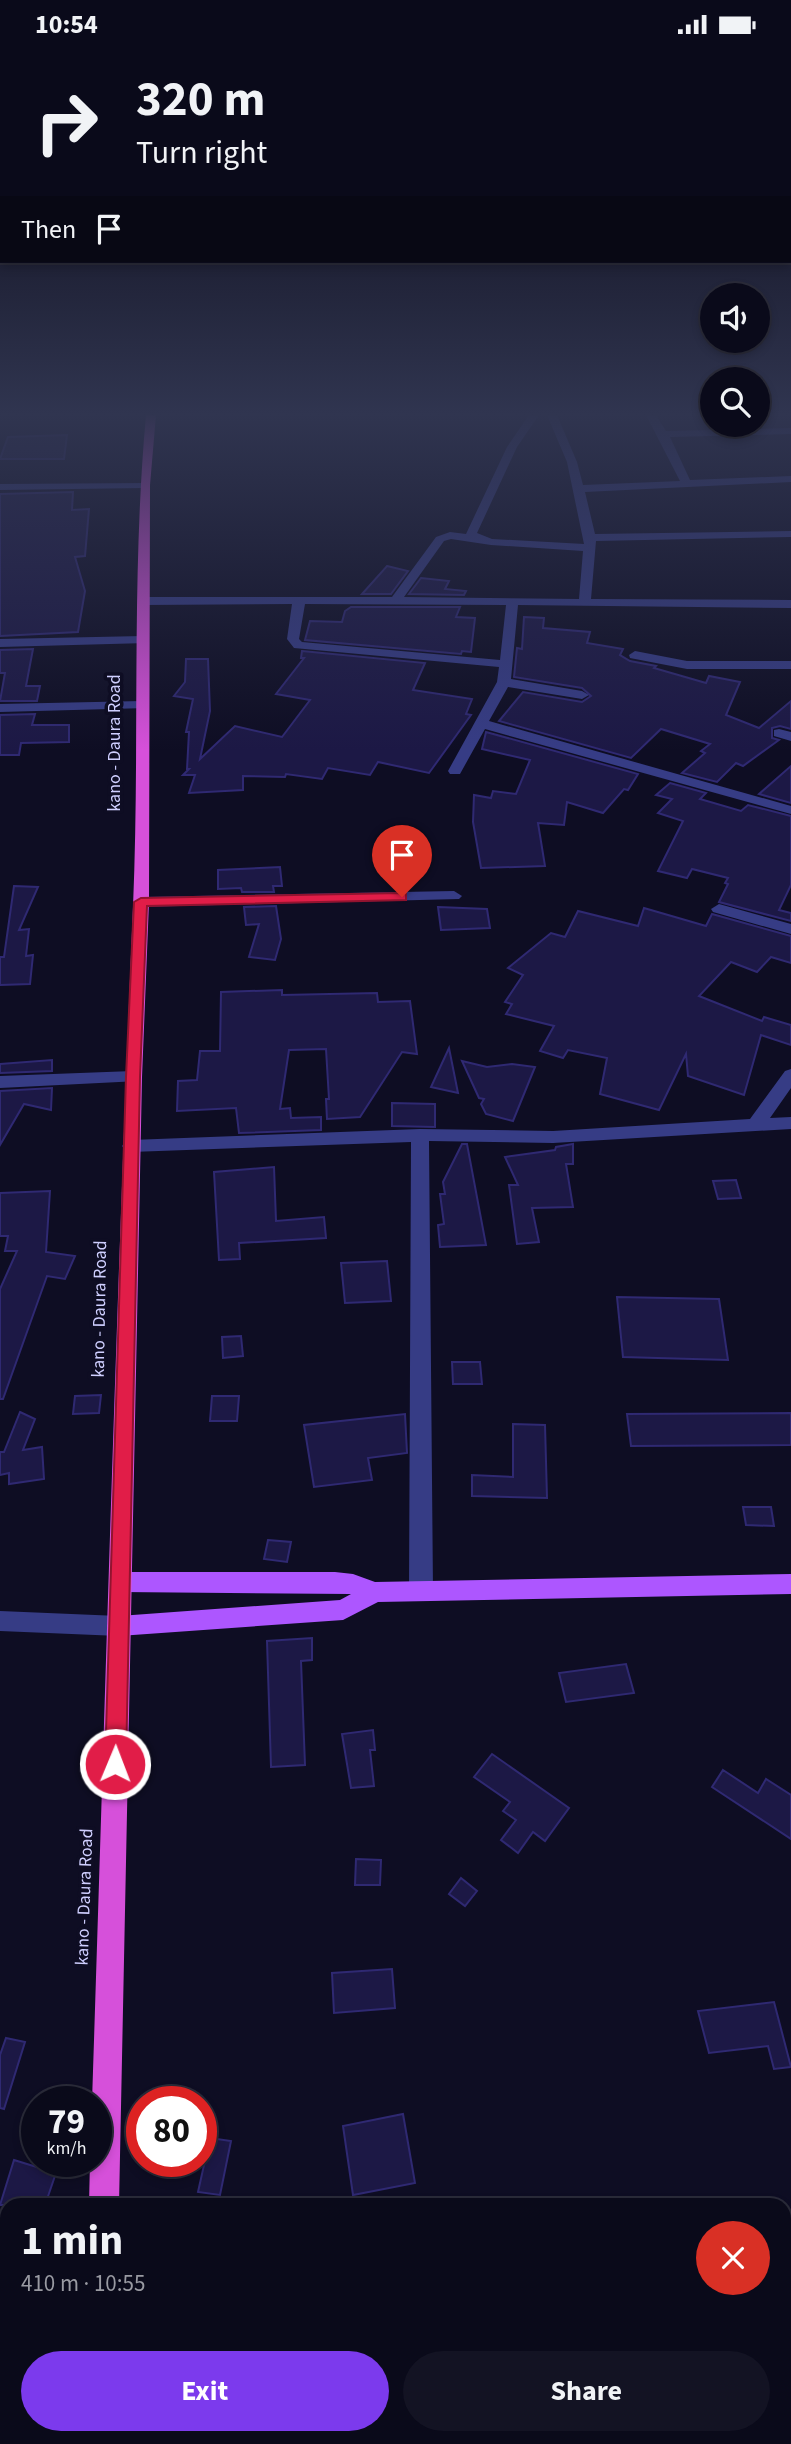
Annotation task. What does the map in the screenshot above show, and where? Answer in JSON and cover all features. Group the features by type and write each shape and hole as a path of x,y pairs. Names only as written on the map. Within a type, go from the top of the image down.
{"highway":[{"name":"kano - Daura Road","path":"104,2198 131,1146 141,902 144,527"}],"main road":[{"path":"121,1583 335,1582 353,1584 375,1592 791,1584"},
{"path":"119,1626 343,1610 375,1592"}],"street":[{"path":"474,527 471,535 478,540"},
{"path":"585,602 589,543 586,527"},
{"path":"395,601 440,539 450,535 478,540 589,543 791,534"},
{"path":"299,600 293,639 298,645 506,664"},
{"path":"142,601 791,604"},
{"path":"455,771 504,682 512,602"},
{"path":"0,643 143,640"},
{"path":"635,655 687,665 791,665"},
{"path":"504,682 582,695"},
{"path":"0,708 142,705"},
{"path":"480,723 791,810"},
{"path":"141,902 454,896"},
{"path":"719,909 791,929"},
{"path":"754,1127 791,1075"},
{"path":"0,1082 133,1077"},
{"path":"131,1146 420,1135 554,1137 791,1123"},
{"path":"420,1135 421,1591"},
{"path":"0,1621 119,1626"}],"building":[{"path":"0,527 87,527 85,556 75,557 85,591 78,632 0,636"},
{"path":"387,566 408,571 391,594 362,594"},
{"path":"421,578 449,581 445,589 466,591 464,595 409,594"},
{"path":"351,607 460,607 456,617 475,618 471,652 462,651 461,654 305,640 310,621 342,622 345,611"},
{"path":"524,617 544,618 543,628 590,632 587,643 623,649 620,655 630,661 656,666 654,668 706,683 709,676 740,682 726,715 759,728 791,701 791,729 780,726 772,728 772,738 779,740 743,766 736,763 717,782 682,773 705,753 701,751 710,744 661,729 631,758 499,721 523,692 582,702 591,696 582,688 514,677 517,648 522,649"},
{"path":"33,649 26,686 40,686 37,701 0,701 5,673 0,673 0,650"},
{"path":"302,651 425,663 413,690 472,699 466,714 471,715 429,773 378,762 370,775 328,768 322,779 286,774 285,777 243,776 243,790 189,793 195,775 183,775 189,769 189,732 186,732 193,699 174,696 185,682 186,659 208,659 210,711 200,759 235,726 282,737 310,700 276,694 304,658 301,658"},
{"path":"35,714 32,725 69,725 69,742 21,743 19,755 0,755 0,715"},
{"path":"486,732 638,774 628,790 624,789 603,813 567,802 564,825 538,823 545,866 481,868 473,822 474,795 491,798 493,791 516,794 530,760 482,749"},
{"path":"791,766 791,803 759,794"},
{"path":"670,783 706,793 700,799 741,811 748,805 791,816 791,885 779,910 791,913 791,921 719,902 728,884 725,883 728,878 692,869 687,878 658,871 683,821 658,813 672,799 656,795"},
{"path":"280,867 282,886 273,886 274,892 242,892 241,888 218,889 218,870"},
{"path":"14,886 38,887 19,930 29,929 26,956 33,955 30,984 0,985 0,957 4,957"},
{"path":"276,906 281,939 275,960 249,957 259,924 246,925 244,907"},
{"path":"438,907 487,909 490,928 441,930"},
{"path":"644,908 706,926 712,914 791,936 791,963 771,957 757,972 731,962 699,996 762,1021 764,1017 791,1025 791,1045 761,1035 744,1095 688,1076 686,1054 659,1110 600,1094 607,1058 568,1050 563,1058 540,1051 554,1026 506,1014 512,1004 505,1002 523,975 508,968 551,933 565,937 578,911 638,926"},
{"path":"282,990 282,995 377,993 378,1002 410,1001 417,1054 402,1052 360,1117 327,1119 326,1099 329,1099 326,1049 289,1050 280,1109 290,1108 291,1118 321,1117 321,1130 239,1133 236,1108 177,1111 178,1081 197,1080 200,1051 220,1051 221,992"},
{"path":"449,1048 458,1093 431,1087"},
{"path":"52,1060 52,1071 0,1073 0,1064"},
{"path":"462,1061 487,1067 512,1064 535,1067 513,1121 486,1114 481,1104 484,1099 479,1098"},
{"path":"52,1088 51,1110 24,1104 0,1145 0,1091"},
{"path":"392,1103 435,1104 435,1127 392,1126"},
{"path":"462,1144 467,1144 486,1245 440,1247 438,1225 444,1224 440,1194 445,1194 443,1182"},
{"path":"573,1144 573,1164 566,1164 573,1207 532,1208 539,1242 517,1244 509,1185 518,1185 505,1157 555,1150 556,1147"},
{"path":"274,1167 276,1221 324,1217 326,1238 239,1243 240,1259 219,1260 214,1172"},
{"path":"736,1180 741,1198 718,1199 713,1181"},
{"path":"50,1191 46,1252 75,1256 65,1279 47,1276 3,1399 0,1399 0,1289 17,1251 5,1251 8,1236 0,1236 0,1193"},
{"path":"387,1261 391,1301 345,1303 341,1263"},
{"path":"617,1297 719,1299 728,1360 623,1357"},
{"path":"241,1336 243,1356 223,1358 222,1337"},
{"path":"452,1362 480,1362 482,1384 453,1384"},
{"path":"101,1395 99,1413 73,1414 75,1396"},
{"path":"212,1396 239,1396 237,1421 210,1421"},
{"path":"20,1412 35,1419 23,1450 42,1447 44,1479 9,1484 9,1473 0,1475 0,1452 4,1452"},
{"path":"791,1413 791,1445 631,1446 627,1414"},
{"path":"405,1414 407,1453 368,1458 372,1480 314,1487 304,1425"},
{"path":"513,1424 545,1425 547,1498 472,1496 472,1475 513,1477"},
{"path":"743,1507 771,1507 774,1526 746,1525"},
{"path":"268,1540 291,1542 287,1562 264,1559"},
{"path":"312,1638 312,1660 301,1661 305,1765 271,1767 267,1641"},
{"path":"626,1664 634,1693 566,1702 559,1673"},
{"path":"373,1730 375,1750 370,1750 374,1786 351,1788 342,1734"},
{"path":"492,1754 569,1808 545,1841 533,1832 518,1853 501,1840 516,1820 503,1811 510,1802 474,1777"},
{"path":"723,1770 758,1793 766,1779 791,1795 791,1839 712,1787"},
{"path":"356,1859 381,1860 380,1885 355,1885"},
{"path":"461,1878 477,1891 465,1906 449,1894"},
{"path":"392,1969 395,2008 334,2013 332,1973"},
{"path":"774,2002 791,2067 774,2069 768,2046 709,2053 698,2011"},
{"path":"6,2038 25,2042 4,2109 0,2108 0,2055"},
{"path":"403,2114 415,2183 353,2195 343,2126"},
{"path":"217,2139 231,2141 220,2195 198,2192 201,2177 217,2177"},
{"path":"14,2160 21,2162 21,2177 55,2177 47,2198 2,2198"}],"route":[{"path":"115,1764 133,1077 141,902 402,897"}]}
